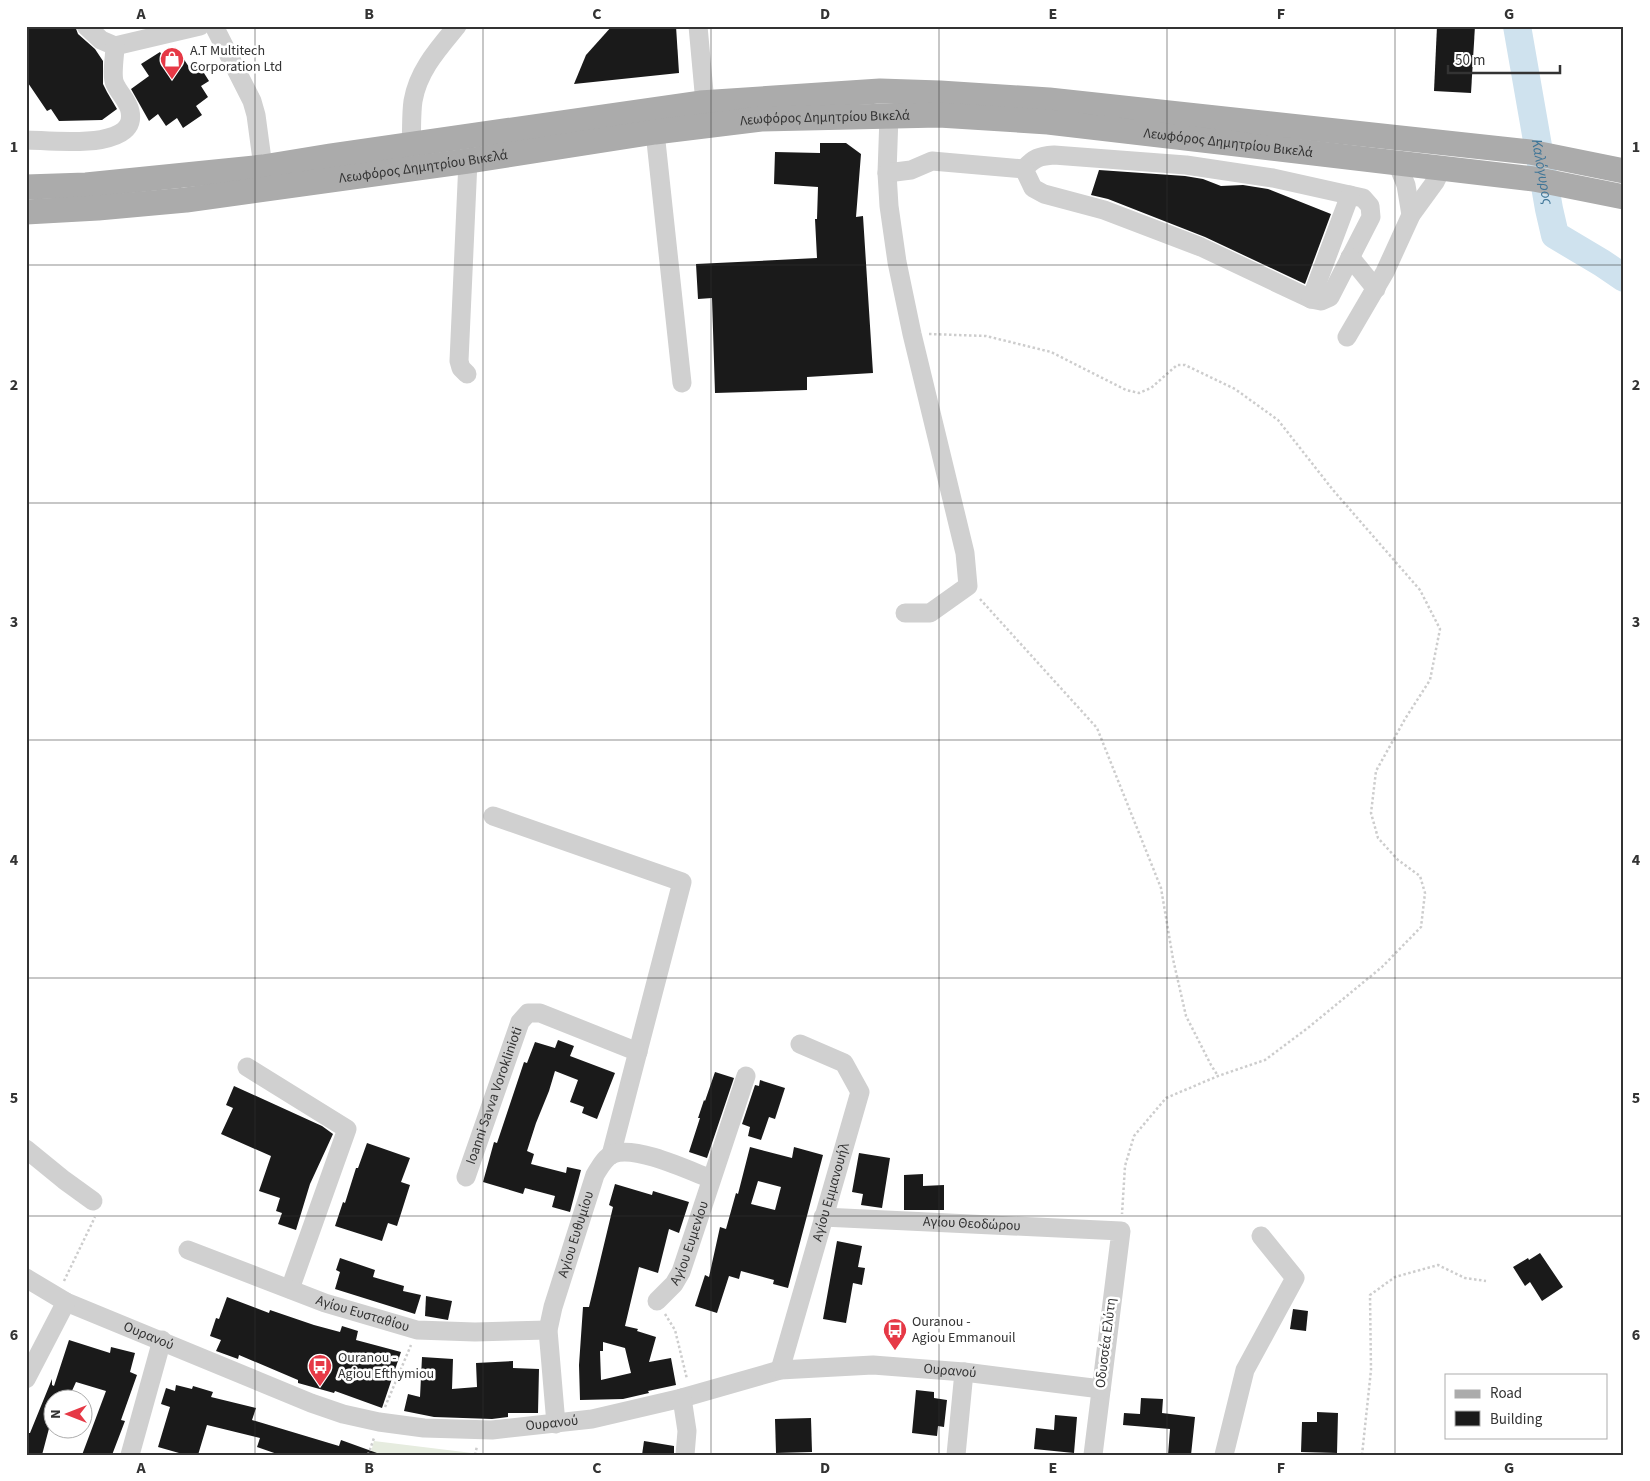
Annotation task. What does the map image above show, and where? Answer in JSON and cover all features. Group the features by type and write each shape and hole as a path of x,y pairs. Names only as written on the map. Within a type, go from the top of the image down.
{"main road":[{"name":"Λεωφόρος Δημητρίου Βικελά","path":"26,187 86,185 263,167 411,144 705,103 880,91 940,92 1050,100 1540,154 1624,172"},
{"name":"Λεωφόρος Δημητρίου Βικελά","path":"26,212 186,200 468,161 655,132 761,119 938,115 1048,122 1545,180 1624,197"}],"street":[{"path":"86,26 101,40 115,46 200,26"},
{"path":"214,26 252,101 256,115 263,167"},
{"path":"411,144 414,100 419,80 428,62 457,26"},
{"path":"698,26 705,103"},
{"path":"26,140 96,141 111,138 126,130 130,124 130,110 114,82 115,46"},
{"path":"889,116 887,173 889,206 897,262 912,334 965,554 968,586 930,613 905,613"},
{"path":"655,132 682,383"},
{"path":"1054,155 1186,165 1273,178 1363,198 1370,206 1371,217 1330,297 1321,301 1311,299 1201,247 1104,210 1044,194 1033,188 1024,169 1031,161 1041,156 1054,155"},
{"path":"467,374 461,368 459,361 468,161"},
{"path":"887,173 911,170 932,161 1024,169"},
{"path":"1397,163 1406,185 1411,215"},
{"path":"1347,337 1376,289 1411,215 1435,182 1442,168"},
{"path":"1311,299 1350,195"},
{"path":"1350,257 1376,289"},
{"path":"1339,280 1376,289"},
{"path":"492,816 682,882 611,1155"},
{"name":"Ioanni Savva Voroklinioti","path":"466,1177 520,1022 528,1013 540,1013 638,1052"},
{"name":"Αγίου Εμμανουήλ","path":"780,1370 860,1092 844,1063 800,1044"},
{"path":"247,1067 347,1129 290,1289"},
{"name":"Αγίου Ευμενίου","path":"657,1301 674,1284 681,1272 746,1076"},
{"path":"26,1149 93,1202"},
{"path":"611,1155 620,1152 641,1153 711,1178"},
{"name":"Αγίου Ευθυμίου","path":"556,1424 548,1330 553,1308 595,1175 603,1162 611,1155"},
{"name":"Αγίου Θεοδώρου","path":"823,1217 1120,1231"},
{"name":"Οδυσσέα Ελύτη","path":"1093,1455 1120,1231"},
{"path":"1224,1455 1245,1370 1295,1278 1261,1236"},
{"name":"Αγίου Ευσταθίου","path":"188,1250 325,1302 418,1330 475,1332 548,1330"},
{"name":"Ουρανού","path":"26,1278 61,1299 311,1403 343,1414 379,1422 424,1428 492,1430 592,1419 780,1370 872,1365 964,1372 1101,1389"},
{"path":"26,1380 61,1299"},
{"path":"130,1455 162,1340"},
{"path":"956,1455 964,1372"},
{"path":"685,1455 686,1396"}],"path":[{"path":"912,334 986,336 1051,352 1126,390 1139,393 1151,388 1177,365 1185,365 1235,389 1278,420 1333,490 1420,590 1440,629 1430,680 1405,719 1376,771 1370,813 1378,838 1398,860 1420,876 1426,892 1421,926 1382,966 1302,1033 1265,1060 1218,1076 1166,1098 1134,1136 1125,1166 1120,1231"},
{"path":"968,586 1097,728 1161,888 1173,959 1186,1016 1218,1076"},
{"path":"61,1299 96,1214 93,1202"},
{"path":"1362,1455 1371,1370 1370,1295 1395,1276 1438,1265 1465,1278 1486,1281"},
{"path":"657,1301 675,1330 686,1396"},
{"path":"379,1422 418,1330"}],"shaded area":[{"path":"374,1441 480,1454 370,1455"}],"building":[{"path":"26,26 75,26 78,34 95,49 103,61 103,84 117,109 102,120 59,121 51,109 47,111 26,80"},
{"path":"612,26 676,26 679,73 574,84 586,55"},
{"path":"1437,26 1475,26 1471,93 1434,91"},
{"path":"160,52 168,64 181,55 189,67 197,62 209,81 201,86 208,97 196,106 202,115 183,128 177,118 166,126 158,114 149,121 131,89 149,76 141,64"},
{"path":"820,143 846,143 861,154 856,217 863,216 873,373 807,377 807,390 715,393 712,298 698,299 696,264 817,258 815,219 817,219 818,187 774,184 775,152 820,153"},
{"path":"1099,170 1185,176 1203,179 1221,186 1243,185 1268,189 1331,214 1305,284 1205,237 1108,199 1091,195"},
{"path":"558,1040 574,1046 570,1056 615,1073 597,1119 582,1113 584,1107 570,1102 578,1080 555,1071 536,1123 527,1151 534,1154 531,1164 566,1173 567,1167 581,1170 570,1212 552,1207 555,1196 525,1188 523,1194 483,1182 494,1142 497,1143 524,1062 527,1063 535,1042 555,1048"},
{"path":"715,1072 734,1078 707,1158 689,1152 700,1118 698,1118"},
{"path":"760,1080 785,1088 775,1119 769,1117 761,1140 748,1136 750,1127 742,1124 755,1085 759,1086"},
{"path":"234,1086 322,1126 333,1134 310,1184 296,1230 278,1224 282,1213 276,1211 280,1198 259,1191 271,1156 221,1134 233,1108 226,1105"},
{"path":"367,1143 410,1158 401,1182 410,1185 397,1226 388,1223 382,1241 335,1226"},
{"path":"750,1147 792,1158 794,1147 823,1155 788,1288 773,1284 774,1280 741,1271 739,1279 729,1276 717,1313 695,1306 705,1275 709,1277 720,1227 726,1229 736,1193 738,1194","holes":["758,1181 781,1187 775,1210 751,1204"]},
{"path":"859,1153 890,1158 882,1208 861,1205 863,1194 852,1192"},
{"path":"923,1174 923,1186 944,1185 944,1210 904,1210 904,1175"},
{"path":"615,1184 652,1195 653,1191 689,1202 679,1233 669,1229 658,1273 639,1267 625,1326 638,1329 637,1331 656,1337 649,1362 671,1358 676,1385 623,1399 580,1400 579,1365 583,1307 589,1307 613,1207 609,1205","holes":["603,1342 625,1348 631,1373 601,1380 600,1351 603,1351"]},
{"path":"837,1241 862,1246 858,1267 865,1268 862,1285 853,1283 846,1323 823,1319"},
{"path":"1540,1253 1563,1287 1542,1301 1530,1282 1525,1286 1513,1267"},
{"path":"340,1258 375,1270 373,1277 404,1286 403,1291 421,1295 415,1314 335,1289 340,1272 336,1270"},
{"path":"426,1296 452,1301 448,1320 425,1316"},
{"path":"227,1297 269,1313 270,1310 340,1332 342,1326 358,1331 356,1340 401,1352 382,1408 335,1391 334,1393 298,1383 298,1380 239,1355 238,1359 216,1351 221,1340 210,1336 216,1318 219,1319"},
{"path":"1293,1309 1308,1311 1306,1331 1290,1329"},
{"path":"69,1340 110,1353 111,1347 135,1353 130,1372 137,1375 121,1420 125,1421 112,1455 82,1455 88,1438 92,1438 92,1428 106,1391 76,1382 73,1388 48,1388 52,1379 52,1385 54,1386"},
{"path":"422,1357 453,1359 452,1389 477,1387 476,1363 513,1361 513,1368 539,1369 538,1413 508,1413 508,1417 492,1419 434,1417 404,1411 408,1394 420,1397"},
{"path":"176,1385 192,1389 193,1386 213,1392 211,1397 256,1408 252,1420 339,1446 341,1440 377,1453 376,1455 280,1455 257,1447 260,1438 207,1425 198,1455 186,1455 158,1447 170,1407 161,1404 166,1388 175,1391"},
{"path":"916,1390 934,1392 934,1398 947,1400 944,1427 938,1426 937,1436 912,1433"},
{"path":"1141,1398 1163,1399 1162,1413 1195,1417 1191,1455 1168,1455 1170,1429 1123,1425 1124,1413 1140,1414"},
{"path":"42,1404 42,1438 46,1438 42,1455 26,1455 26,1433 30,1433"},
{"path":"1317,1412 1338,1413 1337,1453 1301,1452 1302,1422 1317,1422"},
{"path":"1055,1415 1077,1417 1074,1453 1034,1449 1036,1428 1054,1430"},
{"path":"811,1418 812,1452 776,1453 775,1419"},
{"path":"644,1441 674,1446 674,1455 642,1455"}],"waterway":[{"name":"Καλόγυρος","path":"1517,26 1555,235 1624,278"}],"place":[{"name":"A.T Multitech Corporation Ltd","path":"172,80"},
{"name":"Ouranou - Agiou Emmanouil","path":"895,1351"},
{"name":"Ouranou - Agiou Efthymiou","path":"320,1387"}]}
